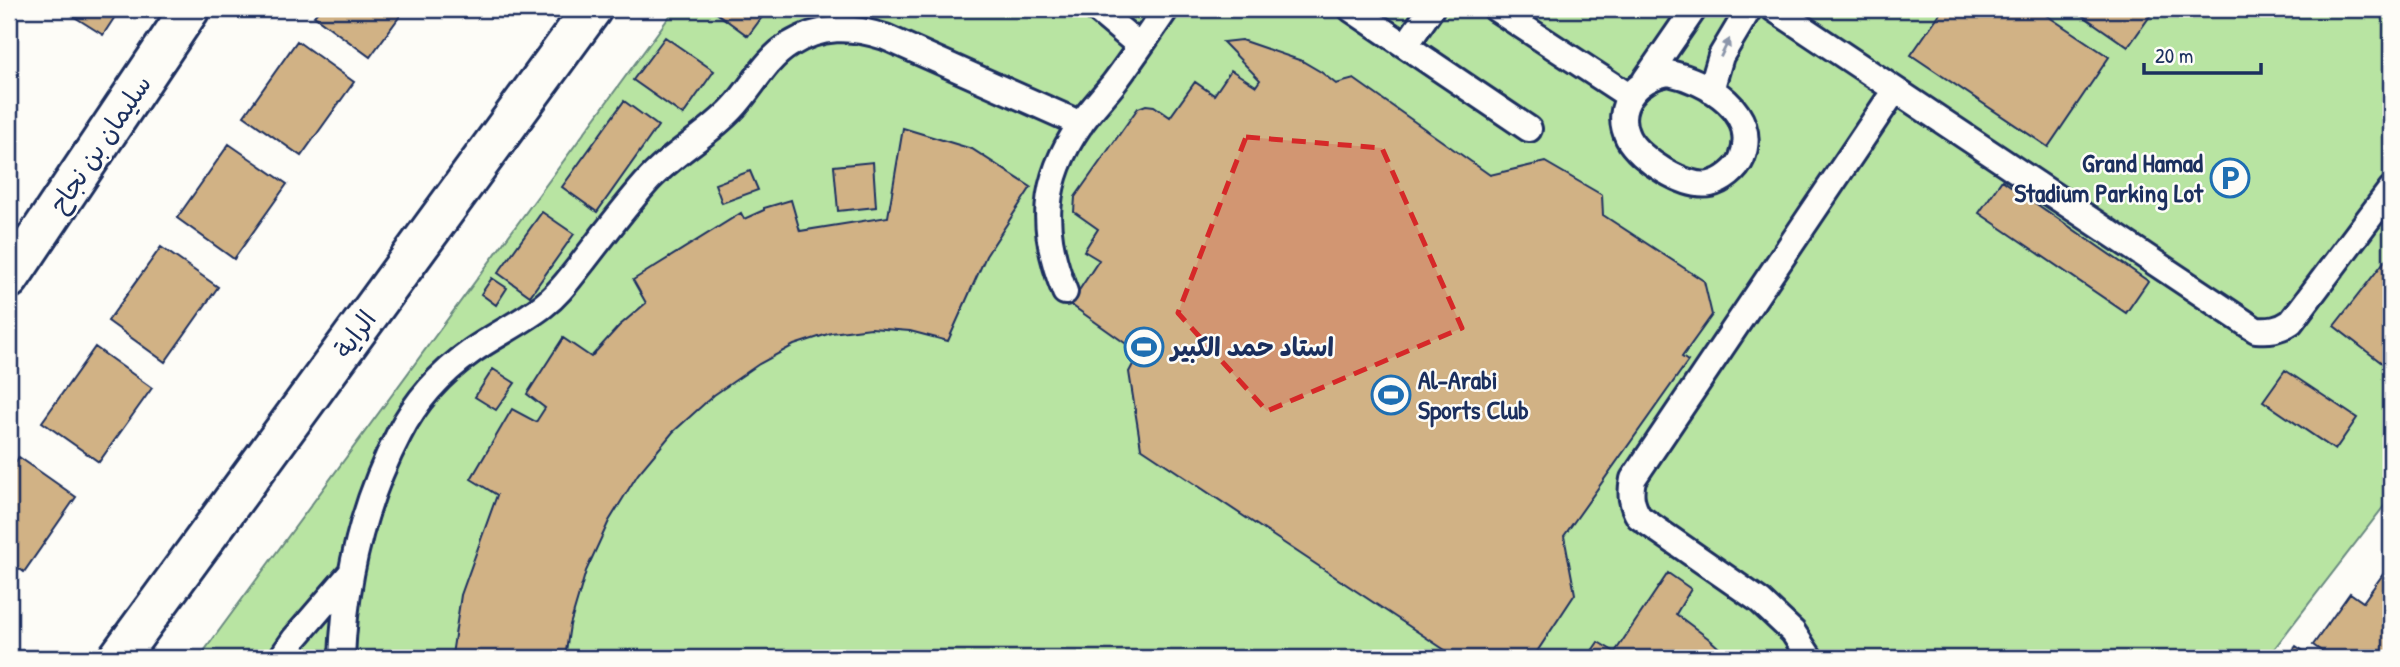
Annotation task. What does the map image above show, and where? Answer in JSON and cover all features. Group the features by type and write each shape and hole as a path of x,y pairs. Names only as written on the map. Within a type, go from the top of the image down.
{"street":[{"name":"سليمان بن نجاح","path":"9,279 190,9"},
{"name":"الراية","path":"118,658 582,12"}],"lane":[{"path":"1096,9 1140,46"},
{"path":"1065,292 1055,268 1048,236 1048,204 1055,172 1081,124 1166,9"},
{"path":"1351,9 1529,129"},
{"path":"1406,45 1432,9"},
{"path":"1496,9 1637,88"},
{"path":"1637,88 1669,73 1711,90 1737,111 1745,127 1746,146 1739,164 1726,177 1708,184 1689,183 1637,150 1628,138 1624,110 1637,88 1694,9"},
{"path":"1711,90 1721,56 1749,9"},
{"path":"1774,9 2256,330 2269,331 2291,322 2391,189"},
{"path":"342,658 343,627 351,573 362,526 378,480 399,433 419,402 443,374 561,291 646,182 680,151 718,123 768,64 787,46 810,34 867,19 885,37 1081,124"},
{"path":"1810,658 1793,632 1760,601 1639,517 1632,506 1630,492 1633,479 1895,90"},
{"path":"281,658 351,573"}],"highlighted area":[{"path":"1246,137 1382,148 1462,328 1267,411 1178,313"}],"green space":[{"name":"Al-Arabi Sports Club","path":"675,9 2391,9 2391,497 2267,658 199,658"}],"building":[{"path":"62,9 120,9 103,35"},
{"path":"320,9 405,9 370,57 314,16"},
{"path":"711,9 768,9 748,36"},
{"path":"1943,9 2037,9 2109,57 2048,147 1911,55"},
{"path":"2073,9 2155,9 2128,47"},
{"path":"665,37 714,71 683,115 633,80"},
{"path":"1241,40 1302,61 1336,84 1354,79 1490,175 1545,162 1602,195 1603,215 1704,281 1712,315 1682,357 1688,361 1564,536 1575,594 1536,653 1501,658 1457,658 1141,448 1129,372 1139,353 1070,304 1099,260 1084,251 1098,229 1074,212 1075,197 1138,108 1154,106 1170,117 1195,82 1214,95 1231,70 1256,86 1260,80 1223,42"},
{"path":"297,41 354,82 301,156 244,116"},
{"path":"624,101 658,126 597,212 562,187"},
{"path":"903,128 972,149 1031,187 986,256 948,341 910,331 871,328 831,333 794,345 759,364 714,395 673,432 638,474 609,521 586,571 570,625 565,658 404,658 404,654 452,655 461,595 497,495 471,479 512,409 536,422 545,408 527,394 563,338 591,357 619,326 646,303 633,280 741,213 744,219 764,208 791,200 800,231 888,217"},
{"path":"229,144 287,184 234,259 177,218"},
{"path":"873,162 876,207 838,211 834,166"},
{"path":"750,171 758,190 722,203 715,184"},
{"path":"2002,180 2148,281 2126,313 1979,213"},
{"path":"542,212 574,234 530,296 498,273"},
{"path":"161,247 218,287 165,362 108,321"},
{"path":"2391,253 2391,370 2334,326"},
{"path":"492,278 507,288 496,305 481,294"},
{"path":"95,347 152,388 99,462 42,422"},
{"path":"493,369 515,383 496,410 475,397"},
{"path":"2285,370 2357,418 2335,450 2263,401"},
{"path":"19,457 76,497 24,572 9,561 9,472"},
{"path":"2391,563 2391,658 2331,658 2313,645 2350,593 2363,602"},
{"path":"1668,573 1691,589 1676,614 1730,658 1587,658 1598,642 1615,652"},
{"path":"2296,646 2314,658 2287,658"}],"place":[{"name":"Grand Hamad Stadium Parking Lot","path":"2230,178"},
{"name":"استاد حمد الكبير","path":"1144,347"},
{"name":"Al-Arabi Sports Club","path":"1391,395"}]}
